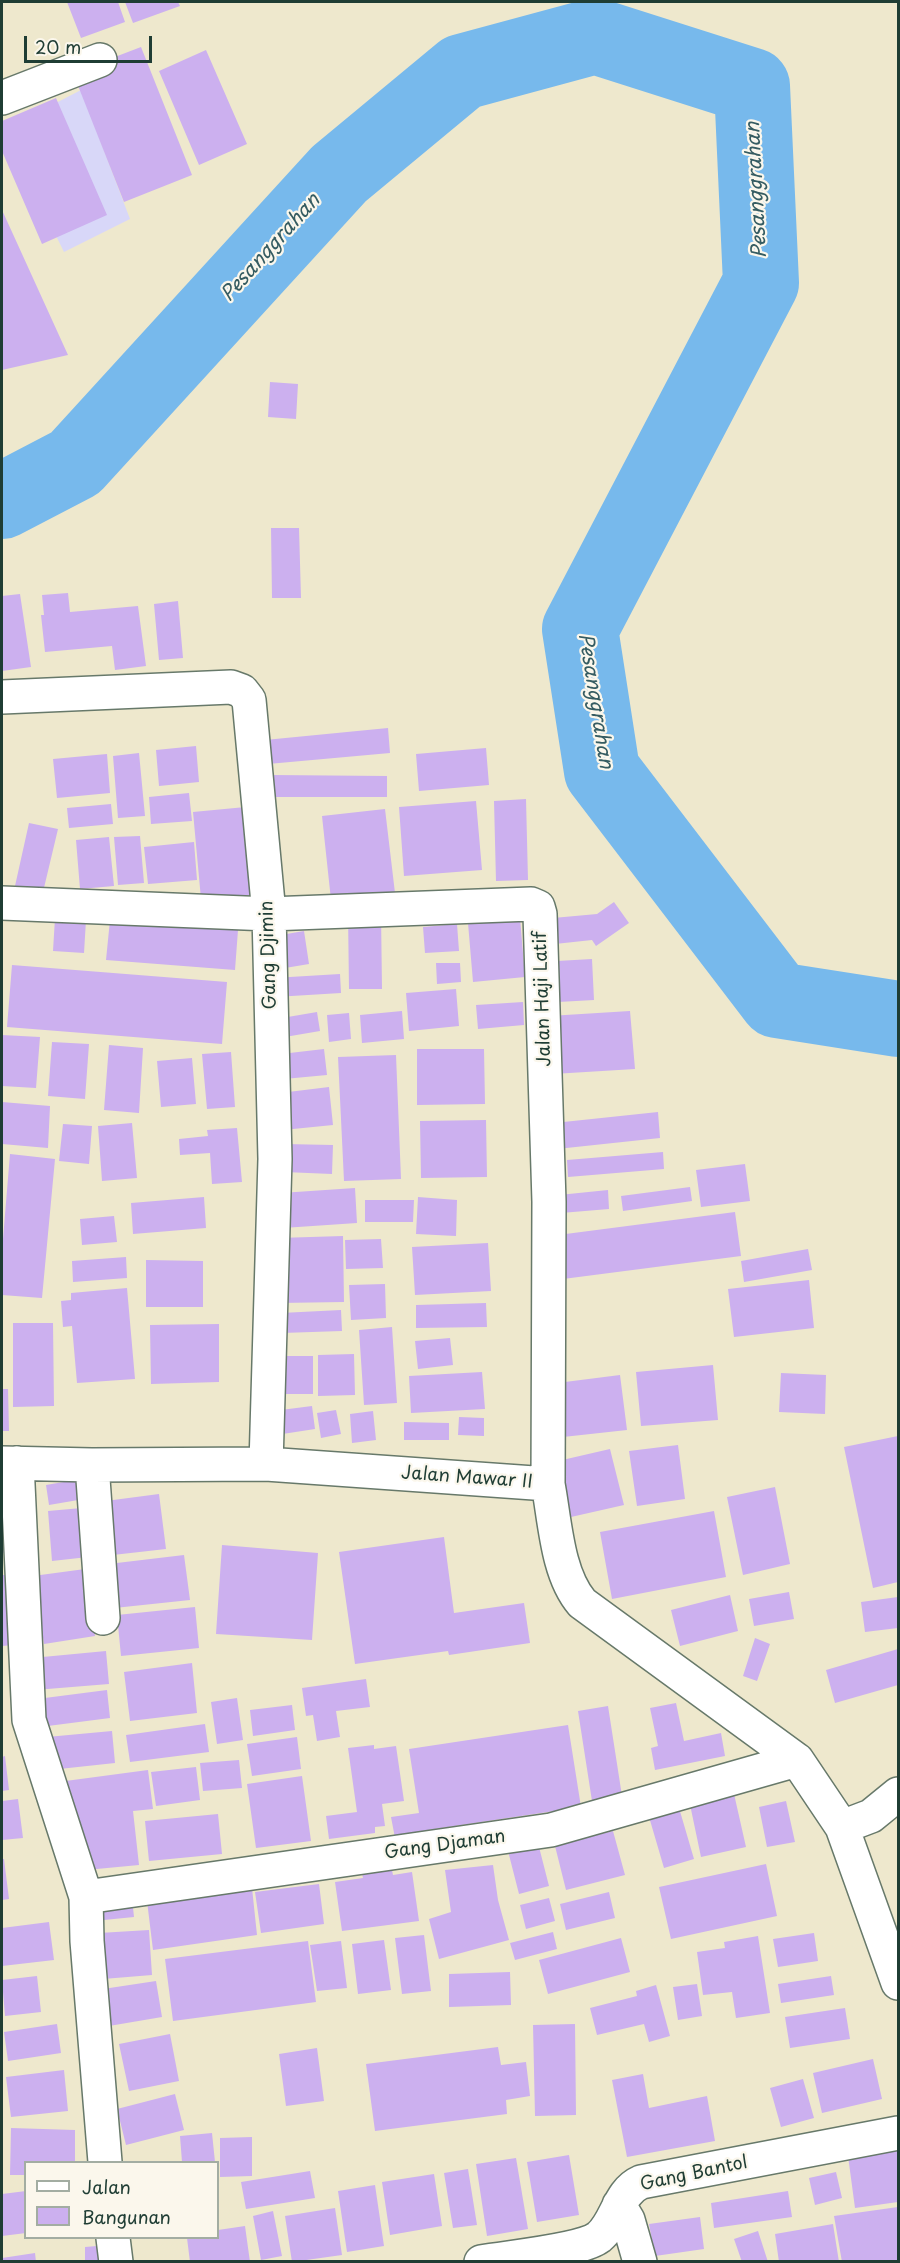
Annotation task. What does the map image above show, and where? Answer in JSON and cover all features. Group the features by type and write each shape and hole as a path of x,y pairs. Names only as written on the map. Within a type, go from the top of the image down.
{"street":[{"path":"2,98 100,60"},
{"name":"Gang Djimin","path":"2,698 231,687 242,691 249,700 269,914 275,1159 266,1464"},
{"name":"Jalan Haji Latif","path":"2,903 269,914 531,904 538,908 549,1202 548,1484"},
{"path":"9,1463 29,1720 86,1897 87,1941 105,2161"},
{"name":"Jalan Mawar II","path":"9,1463 266,1464 548,1484 566,1576 568,1583 582,1603 797,1760 842,1827 898,1983"},
{"path":"92,1465 103,1618"},
{"name":"Gang Djaman","path":"86,1897 551,1830 797,1760"},
{"path":"842,1827 871,1816 898,1794"},
{"name":"Gang Bantol","path":"481,2262 584,2245 600,2236 632,2187 641,2182 898,2133"},
{"path":"619,2205 631,2229 640,2262"},
{"path":"113,2239 116,2262"}],"shaded area":[{"path":"81,90 130,219 64,252 4,130"}],"building":[{"path":"67,2 118,2 125,22 81,38"},
{"path":"125,2 178,2 180,6 133,23"},
{"path":"141,47 192,175 124,202 73,73"},
{"path":"206,50 247,144 199,165 159,71"},
{"path":"56,98 107,215 42,244 2,151 2,121"},
{"path":"2,210 68,355 2,370"},
{"path":"270,382 298,384 296,419 268,417"},
{"path":"271,528 299,528 301,598 272,598"},
{"path":"68,593 70,612 138,606 146,666 115,670 112,646 45,652 41,615 44,615 42,595"},
{"path":"20,594 31,667 2,671 2,596"},
{"path":"178,601 183,658 159,660 154,604"},
{"path":"388,728 390,753 268,764 265,740"},
{"path":"196,746 199,782 159,786 156,750"},
{"path":"486,748 489,785 419,791 416,754"},
{"path":"139,753 145,816 118,818 113,756"},
{"path":"107,754 110,793 57,798 53,759"},
{"path":"272,775 387,776 387,797 272,797"},
{"path":"189,793 192,821 151,824 149,797"},
{"path":"526,799 528,880 496,881 494,801"},
{"path":"476,801 482,870 404,876 399,807"},
{"path":"111,804 113,824 69,828 67,808"},
{"path":"256,806 264,894 201,899 193,812"},
{"path":"385,809 395,893 331,900 322,816"},
{"path":"29,823 58,829 43,892 15,886"},
{"path":"140,836 144,883 118,885 114,837"},
{"path":"109,837 114,886 80,889 76,840"},
{"path":"194,842 197,880 148,884 144,847"},
{"path":"614,902 629,923 596,946 592,940 555,944 553,918 597,914"},
{"path":"348,913 381,913 382,989 349,989"},
{"path":"55,918 86,920 84,953 53,951"},
{"path":"520,918 525,977 473,982 468,923"},
{"path":"110,920 238,930 235,970 106,960"},
{"path":"457,924 459,951 425,953 423,927"},
{"path":"304,931 309,964 279,969 275,936"},
{"path":"592,959 594,1000 558,1002 557,961"},
{"path":"436,963 460,963 461,982 437,984"},
{"path":"12,965 227,982 222,1044 7,1027"},
{"path":"340,974 341,993 275,997 273,978"},
{"path":"456,989 459,1026 409,1031 406,993"},
{"path":"523,1002 524,1025 478,1029 476,1005"},
{"path":"402,1011 404,1039 362,1043 360,1015"},
{"path":"630,1011 635,1069 553,1074 549,1016"},
{"path":"317,1012 320,1031 279,1038 276,1019"},
{"path":"349,1013 351,1039 329,1042 327,1015"},
{"path":"2,1035 40,1037 36,1088 2,1086"},
{"path":"52,1042 89,1044 85,1099 48,1096"},
{"path":"109,1045 143,1048 139,1113 104,1110"},
{"path":"324,1049 327,1075 284,1079 281,1054"},
{"path":"417,1049 484,1049 485,1104 417,1105"},
{"path":"231,1052 235,1107 207,1109 202,1054"},
{"path":"396,1055 401,1179 344,1181 338,1057"},
{"path":"192,1058 196,1104 161,1107 157,1061"},
{"path":"329,1087 333,1125 283,1130 280,1093"},
{"path":"2,1102 50,1106 48,1148 2,1144"},
{"path":"658,1112 660,1138 557,1149 554,1123"},
{"path":"486,1120 487,1177 421,1178 420,1121"},
{"path":"132,1123 137,1178 102,1181 98,1126"},
{"path":"63,1124 92,1126 89,1164 59,1161"},
{"path":"237,1128 242,1182 212,1184 210,1153 180,1155 179,1139 208,1136 207,1130"},
{"path":"284,1144 333,1145 332,1174 284,1172"},
{"path":"663,1152 664,1169 568,1177 567,1160"},
{"path":"10,1154 55,1159 42,1298 2,1295 2,1251"},
{"path":"745,1164 750,1201 701,1207 696,1170"},
{"path":"690,1187 692,1201 623,1211 621,1196"},
{"path":"355,1188 357,1223 283,1228 281,1193"},
{"path":"608,1190 609,1209 561,1213 559,1195"},
{"path":"204,1197 206,1228 133,1234 131,1203"},
{"path":"418,1197 457,1200 456,1236 416,1234"},
{"path":"365,1200 414,1200 413,1222 365,1222"},
{"path":"735,1212 741,1256 563,1279 558,1235"},
{"path":"114,1216 117,1242 82,1245 80,1219"},
{"path":"343,1236 344,1302 279,1303 278,1238"},
{"path":"381,1239 383,1268 346,1269 345,1240"},
{"path":"488,1243 491,1291 415,1295 412,1247"},
{"path":"808,1249 812,1270 744,1282 741,1261"},
{"path":"126,1257 127,1278 73,1282 72,1261"},
{"path":"146,1260 203,1261 203,1307 146,1307"},
{"path":"809,1280 814,1328 734,1337 728,1289"},
{"path":"385,1284 386,1318 351,1320 349,1285"},
{"path":"127,1288 135,1379 77,1383 72,1326 63,1327 61,1301 71,1300 71,1293"},
{"path":"486,1303 487,1327 416,1328 416,1305"},
{"path":"341,1310 342,1331 282,1333 281,1313"},
{"path":"13,1323 53,1323 54,1406 13,1407"},
{"path":"219,1324 219,1382 151,1384 150,1325"},
{"path":"392,1327 397,1403 364,1405 359,1330"},
{"path":"450,1338 453,1365 418,1369 415,1341"},
{"path":"354,1354 355,1395 318,1396 318,1355"},
{"path":"273,1356 313,1356 313,1394 273,1394"},
{"path":"713,1365 718,1420 641,1426 636,1372"},
{"path":"482,1372 485,1409 411,1413 409,1376"},
{"path":"781,1373 826,1375 825,1414 779,1412"},
{"path":"620,1375 627,1430 563,1437 557,1383"},
{"path":"2,1389 8,1389 9,1431 2,1431"},
{"path":"312,1406 315,1429 276,1435 273,1411"},
{"path":"336,1410 341,1434 321,1438 317,1413"},
{"path":"373,1411 376,1440 352,1443 350,1414"},
{"path":"459,1417 484,1418 484,1436 458,1435"},
{"path":"404,1422 449,1423 449,1440 404,1440"},
{"path":"898,1436 898,1582 873,1588 844,1447"},
{"path":"678,1445 685,1499 637,1506 629,1451"},
{"path":"610,1449 624,1505 571,1517 558,1461"},
{"path":"81,1479 84,1499 49,1505 46,1485"},
{"path":"775,1487 790,1564 743,1575 727,1497"},
{"path":"159,1494 166,1549 104,1556 98,1502"},
{"path":"2,1505 8,1552 2,1553"},
{"path":"93,1507 97,1556 52,1561 48,1511"},
{"path":"714,1511 726,1577 612,1599 600,1532"},
{"path":"444,1537 454,1613 524,1603 530,1643 449,1655 448,1651 355,1664 339,1552"},
{"path":"222,1545 318,1553 312,1640 216,1634"},
{"path":"184,1555 190,1600 105,1609 100,1565"},
{"path":"85,1569 95,1636 44,1644 33,1576"},
{"path":"2,1575 6,1575 14,1645 2,1646"},
{"path":"789,1592 794,1619 754,1626 749,1599"},
{"path":"730,1595 738,1631 680,1646 671,1610"},
{"path":"898,1597 898,1628 865,1632 861,1602"},
{"path":"195,1607 199,1648 121,1656 117,1615"},
{"path":"755,1638 770,1644 757,1681 743,1676"},
{"path":"898,1649 898,1685 835,1703 826,1670"},
{"path":"106,1651 109,1684 35,1690 32,1658"},
{"path":"192,1663 197,1713 130,1721 124,1672"},
{"path":"366,1679 370,1707 336,1711 340,1737 317,1741 313,1715 306,1716 302,1688"},
{"path":"107,1690 110,1718 40,1727 37,1699"},
{"path":"237,1698 243,1740 217,1744 211,1702"},
{"path":"676,1703 684,1741 721,1733 725,1756 655,1770 651,1748 658,1746 650,1708"},
{"path":"292,1705 295,1730 253,1736 250,1710"},
{"path":"608,1706 622,1796 592,1801 578,1711"},
{"path":"205,1724 209,1752 130,1762 126,1735"},
{"path":"568,1725 581,1807 428,1830 428,1833 395,1838 391,1817 419,1813 409,1749"},
{"path":"112,1731 115,1763 50,1770 47,1737"},
{"path":"297,1737 301,1769 252,1776 247,1744"},
{"path":"374,1745 374,1749 396,1746 404,1801 382,1804 385,1826 375,1827 375,1833 329,1839 326,1816 357,1812 348,1748"},
{"path":"5,1756 9,1790 2,1791 2,1757"},
{"path":"239,1760 242,1788 203,1791 200,1763"},
{"path":"196,1767 200,1800 156,1806 151,1772"},
{"path":"148,1770 153,1809 133,1811 139,1865 86,1870 58,1782"},
{"path":"302,1776 311,1841 256,1848 247,1784"},
{"path":"732,1785 746,1847 701,1857 688,1795"},
{"path":"18,1799 23,1838 2,1840 2,1801"},
{"path":"677,1801 694,1859 664,1868 647,1810"},
{"path":"786,1801 795,1842 767,1847 759,1807"},
{"path":"218,1814 222,1854 149,1861 145,1821"},
{"path":"613,1831 625,1875 566,1890 555,1846"},
{"path":"538,1843 549,1886 519,1894 508,1851"},
{"path":"2,1859 4,1859 9,1899 2,1900"},
{"path":"766,1864 777,1916 671,1939 659,1887"},
{"path":"391,1865 393,1875 412,1872 419,1921 342,1931 335,1882 363,1878 361,1869"},
{"path":"493,1865 498,1900 509,1940 439,1959 429,1919 451,1912 445,1870"},
{"path":"319,1884 324,1924 261,1933 255,1892"},
{"path":"252,1888 257,1935 153,1950 147,1901"},
{"path":"609,1892 615,1918 566,1930 560,1904"},
{"path":"132,1898 134,1917 94,1921 91,1903"},
{"path":"549,1898 555,1921 526,1929 520,1905"},
{"path":"49,1922 54,1960 2,1966 2,1928"},
{"path":"149,1930 152,1975 103,1979 99,1933"},
{"path":"553,1932 557,1949 515,1960 510,1943"},
{"path":"814,1933 818,1961 778,1967 773,1939"},
{"path":"424,1935 431,1991 402,1994 395,1938"},
{"path":"758,1936 770,2013 736,2018 732,1992 703,1995 697,1952 725,1948 724,1942"},
{"path":"621,1938 630,1972 548,1994 539,1960"},
{"path":"384,1940 391,1990 358,1994 352,1944"},
{"path":"308,1941 316,2002 173,2021 165,1959"},
{"path":"341,1941 347,1988 317,1991 310,1945"},
{"path":"510,1972 511,2005 449,2007 449,1974"},
{"path":"37,1976 41,2012 5,2016 2,1980"},
{"path":"831,1976 834,1995 781,2003 778,1984"},
{"path":"156,1981 162,2017 109,2026 103,1989"},
{"path":"697,1984 702,2016 678,2020 673,1987"},
{"path":"656,1985 670,2036 649,2042 644,2024 597,2035 590,2008 637,1996 636,1991"},
{"path":"845,2008 850,2039 790,2048 785,2017"},
{"path":"57,2024 61,2053 8,2061 4,2032"},
{"path":"575,2024 576,2115 535,2116 533,2025"},
{"path":"170,2034 179,2081 129,2091 119,2044"},
{"path":"498,2047 501,2065 526,2062 530,2096 506,2100 507,2114 375,2131 366,2064"},
{"path":"317,2048 324,2101 286,2106 279,2054"},
{"path":"873,2059 882,2099 822,2113 813,2073"},
{"path":"64,2070 68,2111 11,2117 6,2077"},
{"path":"643,2074 649,2108 707,2096 715,2141 627,2157 612,2080"},
{"path":"803,2079 814,2118 781,2127 770,2088"},
{"path":"175,2094 184,2130 126,2145 117,2109"},
{"path":"11,2128 75,2130 75,2161 24,2161 24,2175 10,2175"},
{"path":"212,2133 215,2161 182,2161 180,2136"},
{"path":"252,2137 252,2176 220,2177 220,2138"},
{"path":"898,2149 898,2202 855,2208 848,2156"},
{"path":"569,2155 579,2215 537,2222 527,2162"},
{"path":"516,2158 528,2229 487,2236 476,2164"},
{"path":"468,2169 477,2225 453,2228 444,2173"},
{"path":"310,2171 315,2198 246,2209 241,2182"},
{"path":"836,2172 842,2198 815,2205 809,2178"},
{"path":"434,2174 442,2226 390,2235 382,2182"},
{"path":"375,2185 384,2246 347,2252 338,2191"},
{"path":"24,2191 24,2233 2,2236 2,2194"},
{"path":"788,2191 792,2217 714,2228 711,2203"},
{"path":"898,2207 898,2262 842,2262 834,2216"},
{"path":"335,2208 342,2255 292,2262 285,2216"},
{"path":"273,2211 282,2256 261,2260 253,2216"},
{"path":"700,2217 704,2249 655,2256 649,2224"},
{"path":"833,2224 839,2262 779,2262 775,2234"},
{"path":"245,2226 250,2262 190,2262 187,2239 219,2239 219,2230"},
{"path":"758,2231 768,2262 742,2262 734,2239"},
{"path":"109,2245 110,2262 85,2262 85,2247"},
{"path":"35,2253 36,2262 2,2262 2,2258"}],"waterway":[{"name":"Pesanggrahan","path":"2,501 75,463 339,174 462,72 595,36 752,86 761,283 580,629 602,771 777,1000 898,1019"}]}
